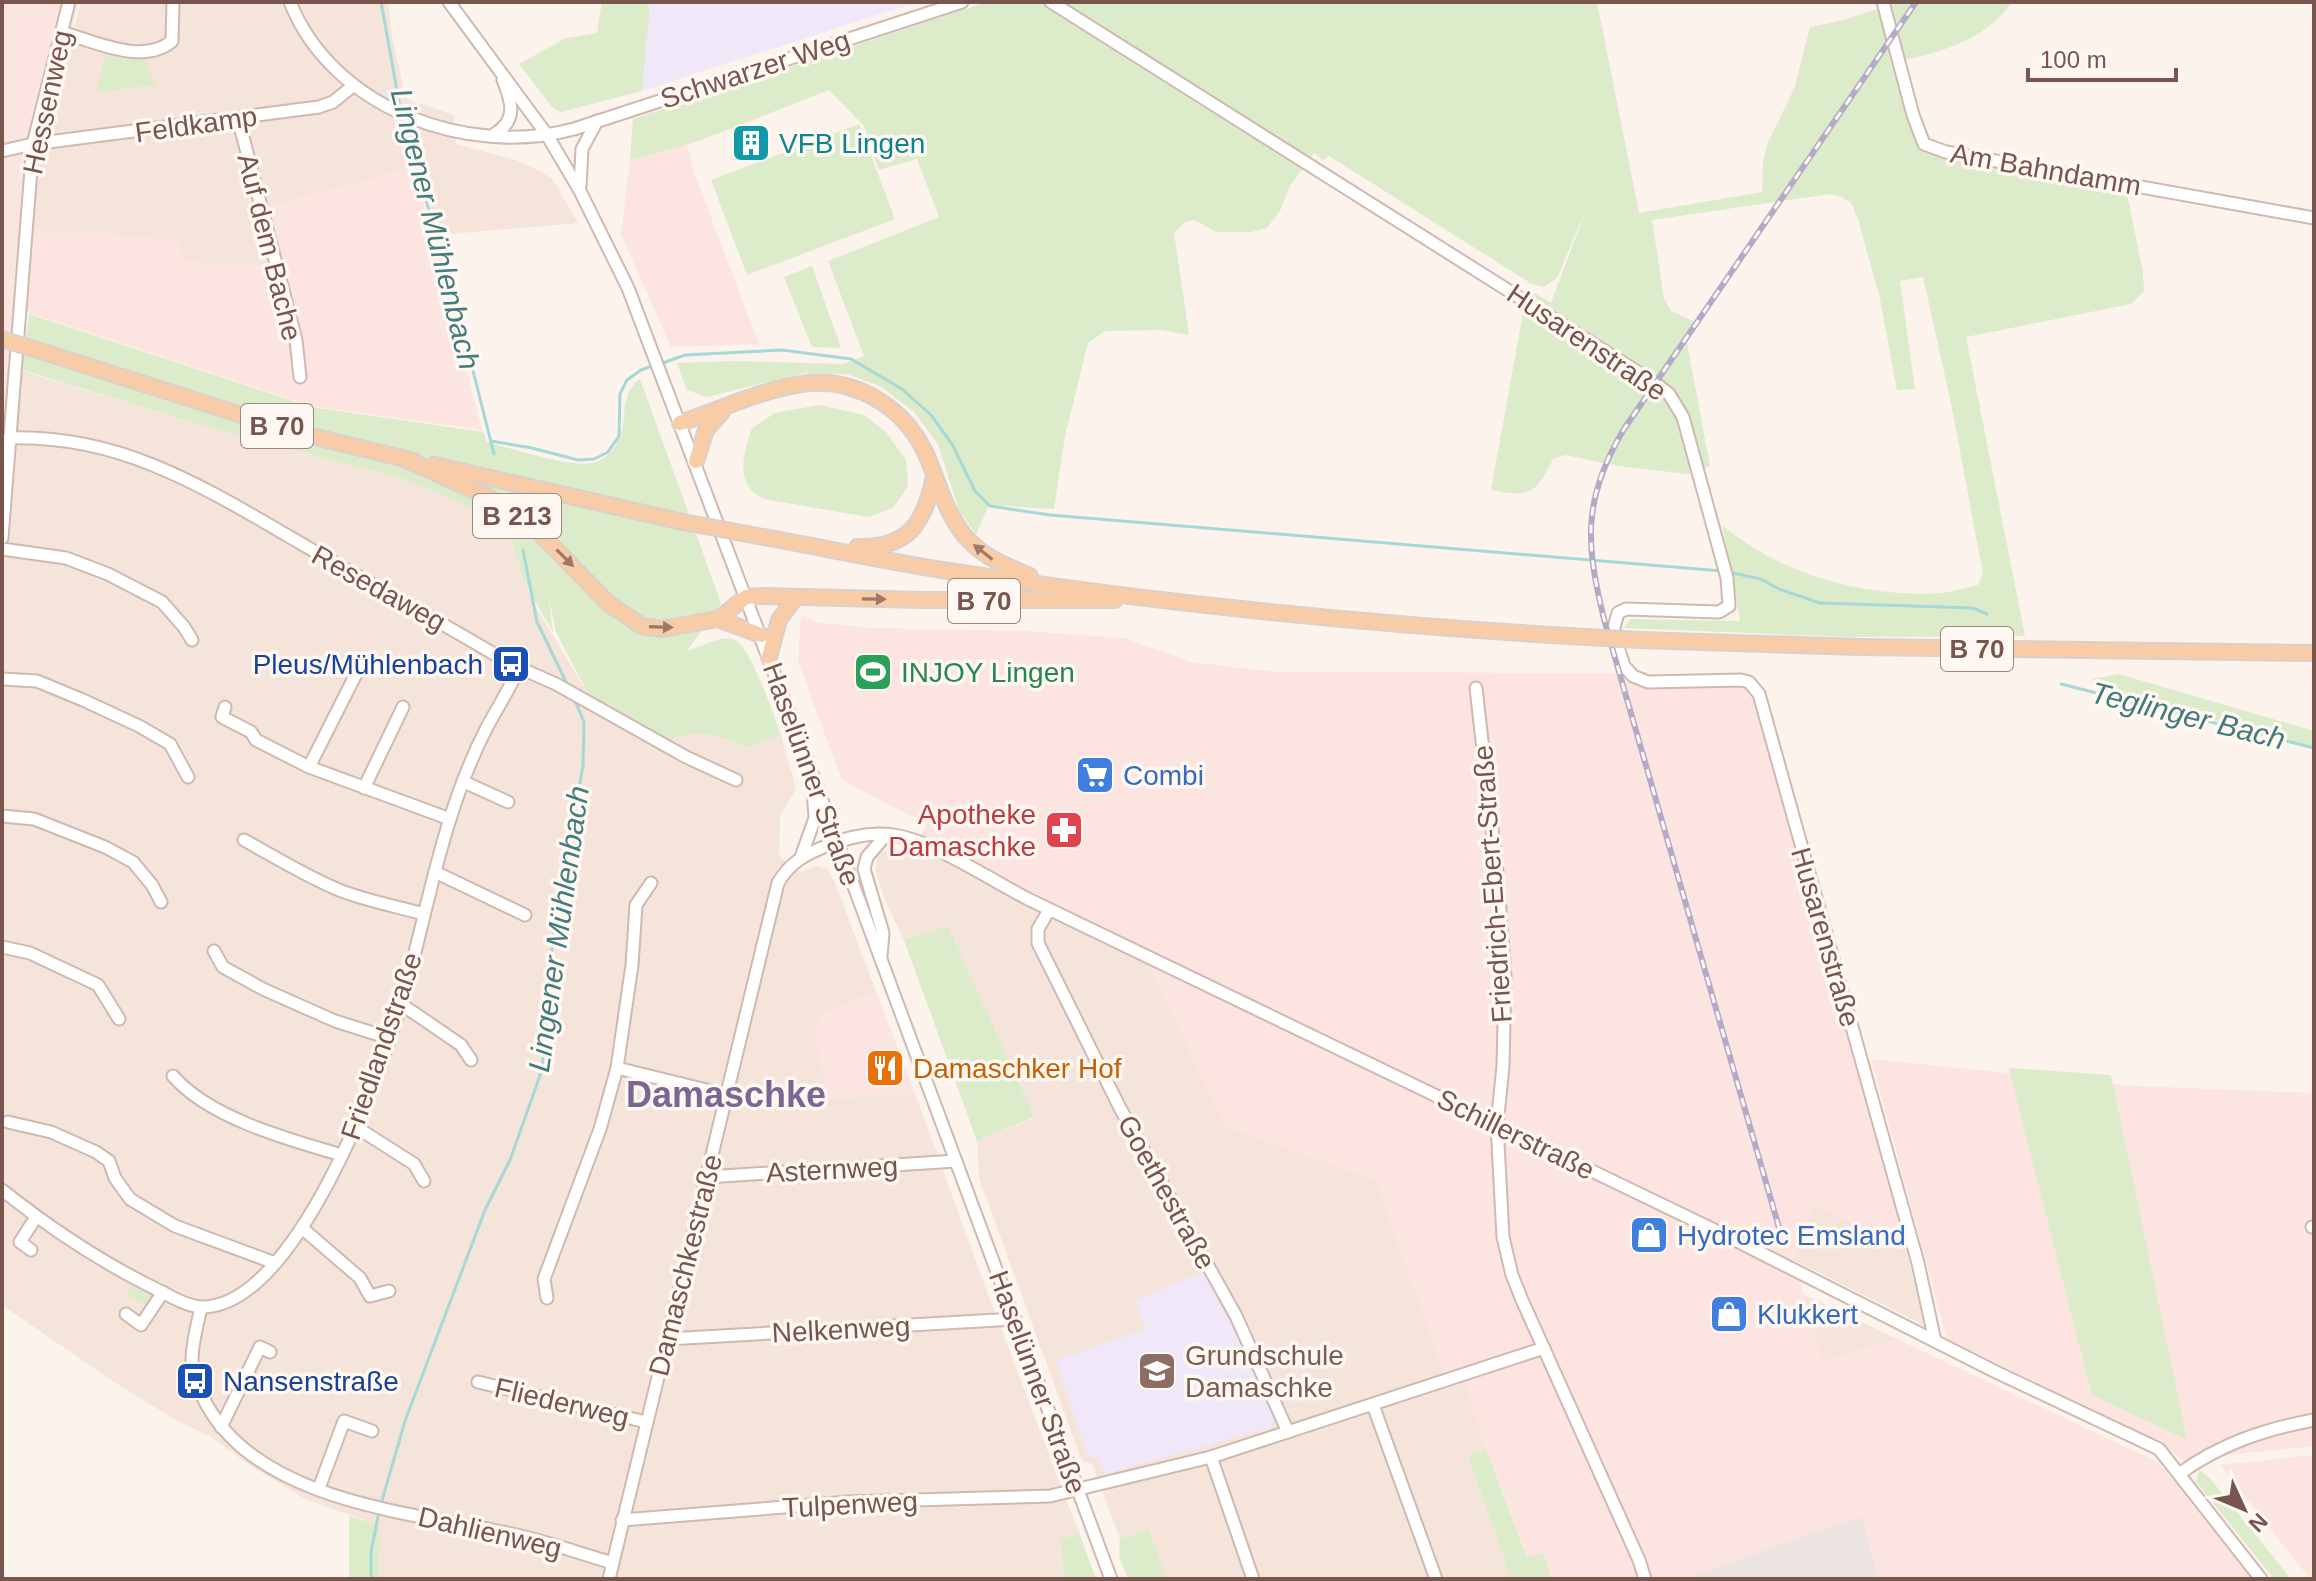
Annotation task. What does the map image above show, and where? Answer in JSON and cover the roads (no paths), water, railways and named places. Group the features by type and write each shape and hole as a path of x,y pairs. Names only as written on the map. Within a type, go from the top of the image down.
{"main road":[{"name":"B 70","path":"2,339 295,432 405,459 683,522 941,569 1053,585 1439,628 1640,640 1861,647 2314,653"},
{"path":"680,423 783,387 832,383 859,390 889,407 913,429 951,515 976,548 1005,567 1053,585"},
{"path":"696,461 706,430 728,406"},
{"name":"B 213","path":"405,459 488,497 533,526 609,604 642,626 662,629 718,619 761,635"},
{"path":"804,545 874,548 902,538 914,529 924,515 934,475"},
{"name":"B 70","path":"746,597 1173,600"},
{"path":"718,619 746,597"},
{"path":"769,657 779,620 796,597"}],"street":[{"name":"Hessenweg","path":"2,538 33,144 69,2"},
{"path":"61,32 137,53 162,50 172,41 173,2"},
{"name":"Schwarzer Weg","path":"290,2 308,38 353,86 401,114 441,127 493,135 547,135 597,121 962,2"},
{"name":"Haselünner Straße","path":"449,2 547,135 580,191 628,288 696,461 1111,1579"},
{"name":"Husarenstraße","path":"1051,2 1662,388 1683,417 1727,578 1727,608 1719,612 1626,609 1618,613 1613,631 1624,666 1633,676 1648,682 1741,680 1749,682 1759,694 1918,1263 1935,1341"},
{"name":"Am Bahndamm","path":"1883,2 1913,115 1924,144 1961,154 2314,218"},
{"path":"493,135 502,130 512,115 511,101 499,68"},
{"name":"Feldkamp","path":"2,151 33,144 319,107 333,102 353,86"},
{"name":"Auf dem Bache","path":"238,118 296,340 300,377"},
{"path":"580,191 582,149 597,121"},
{"name":"Resedaweg","path":"9,438 69,441 114,450 150,462 239,506 519,668 558,685 686,757 736,780"},
{"path":"2,549 66,558 108,574 162,602 192,640"},
{"name":"Friedlandstraße","path":"201,1308 229,1301 248,1289 275,1263 302,1228 356,1127 401,1004 450,819 487,727 519,668"},
{"path":"309,767 356,674"},
{"path":"2,679 37,681 139,726 170,744 188,777"},
{"name":"Friedrich-Ebert-Straße","path":"1476,688 1497,872 1505,976 1503,1066 1497,1125 1503,1237 1512,1275 1645,1579"},
{"path":"225,707 222,717 251,732 256,740 309,767 450,819"},
{"path":"364,788 403,707"},
{"path":"801,857 815,818 812,775"},
{"path":"464,782 508,802"},
{"path":"2,816 34,819 105,847 133,862 161,902"},
{"path":"881,961 883,933 864,862 886,835"},
{"name":"Schillerstraße","path":"837,841 858,836 886,835 924,844 1049,910 1733,1239 2159,1449 2261,1579"},
{"path":"244,840 271,857 337,889 424,914"},
{"name":"Damaschkestraße","path":"609,1579 778,883 785,870 801,857 837,841"},
{"path":"435,872 525,915"},
{"path":"547,1298 544,1279 600,1129 617,1068 632,965 636,905 651,883"},
{"name":"Goethestraße","path":"1049,910 1038,929 1038,943 1120,1108 1236,1316 1288,1432"},
{"path":"2,947 30,953 98,985 119,1019"},
{"path":"214,951 223,967 263,989 335,1021 389,1038"},
{"path":"401,1004 461,1045 471,1060"},
{"path":"617,1068 727,1095"},
{"path":"173,1076 184,1089 246,1123 342,1155"},
{"path":"8,1122 51,1132 96,1152 109,1161 115,1178 130,1199 206,1240 275,1263"},
{"path":"356,1127 414,1164 424,1181"},
{"name":"Asternweg","path":"707,1177 956,1161"},
{"path":"2,1190 93,1255 201,1308 192,1364 200,1392 221,1427"},
{"path":"31,1250 20,1242 36,1217"},
{"path":"302,1228 360,1278 370,1296 389,1291"},
{"path":"126,1314 141,1325 163,1292"},
{"name":"Nelkenweg","path":"668,1339 1015,1319"},
{"path":"221,1427 260,1347 270,1352"},
{"name":"Tulpenweg","path":"622,1520 848,1502 1050,1496 1078,1491 1211,1457 1544,1348"},
{"name":"Fliederweg","path":"478,1382 646,1422"},
{"path":"1373,1405 1436,1579"},
{"path":"2179,1474 2224,1447 2268,1429 2314,1420"},
{"path":"319,1488 344,1421 372,1431"},
{"name":"Dahlienweg","path":"221,1427 272,1468 319,1488 383,1509 512,1534 613,1563"},
{"path":"1211,1457 1253,1579"}],"waterway":[{"name":"Lingener Mühlenbach","path":"381,2 400,107"},
{"name":"Lingener Mühlenbach","path":"403,118 494,454"},
{"path":"660,364 685,355 782,350 851,359 902,389 931,415 952,444 975,491 990,506 1050,515 1722,571"},
{"path":"491,441 578,460 594,459 608,452 619,436 620,394 627,380 652,366"},
{"name":"Lingener Mühlenbach","path":"523,550 537,622 569,688"},
{"path":"1729,572 1761,579 1779,589 1820,603 1973,608 1987,614"},
{"name":"Teglinger Bach","path":"2061,684 2314,748"},
{"name":"Lingener Mühlenbach","path":"381,1504 405,1421 485,1210 510,1160 542,1070 554,926 583,766 584,722 574,698"},
{"name":"Lingener Mühlenbach","path":"371,1579 371,1552 379,1512"}],"railway":[{"path":"1784,1245 1605,623 1594,570 1591,524 1600,479 1624,429 1916,2"}],"place":[{"name":"VFB Lingen","path":"751,143"},
{"name":"Pleus/Mühlenbach","path":"511,664"},
{"name":"INJOY Lingen","path":"873,672"},
{"name":"Combi","path":"1095,775"},
{"name":"Apotheke Damaschke","path":"1064,830"},
{"name":"Damaschker Hof","path":"885,1068"},
{"name":"Hydrotec Emsland","path":"1649,1235"},
{"name":"Klukkert","path":"1729,1314"},
{"name":"Grundschule Damaschke","path":"1157,1371"},
{"name":"Nansenstraße","path":"195,1381"}],"district":[{"name":"Damaschke","path":"726,1094"}]}
